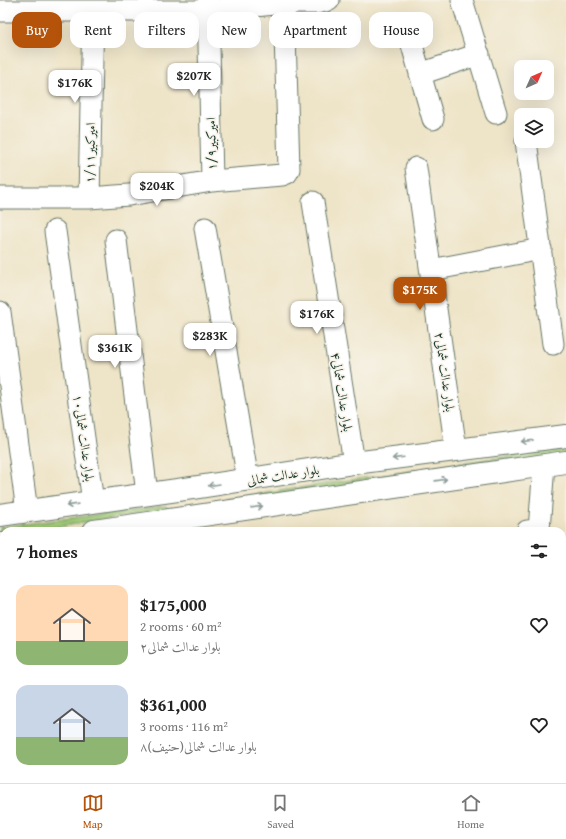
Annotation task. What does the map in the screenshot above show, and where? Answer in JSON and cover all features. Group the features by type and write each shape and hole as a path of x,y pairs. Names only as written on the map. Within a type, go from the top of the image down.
{"main road":[{"name":"بلوار عدالت شمالی","path":"0,515 354,464 566,436"},
{"name":"بلوار عدالت شمالی","path":"120,527 566,462"},
{"path":"192,488 197,515"}],"street":[{"path":"0,11 52,5 93,12 115,6 208,6 284,1 316,3 329,0"},
{"path":"462,0 496,113"},
{"path":"0,198 89,198 129,195 212,181 282,176 287,173 289,169 284,1"},
{"name":"امیرکبیر۱/۹","path":"208,6 212,181"},
{"name":"امیرکبیر۱/۱۱","path":"89,198 92,48"},
{"path":"413,48 433,119"},
{"path":"420,74 479,54"},
{"path":"527,148 553,344"},
{"name":"بلوار عدالت شمالی۲","path":"416,168 456,450"},
{"name":"بلوار عدالت شمالی۴","path":"313,202 354,464"},
{"path":"205,228 248,480"},
{"name":"بلوار عدالت شمالی۱۰","path":"55,231 93,502"},
{"path":"116,240 147,494"},
{"path":"431,270 540,250"},
{"path":"0,312 27,511"},
{"path":"539,527 544,465"}],"green space":[{"path":"566,447 566,455 213,507 214,501"},
{"path":"166,506 168,509 58,527 0,527"}]}
